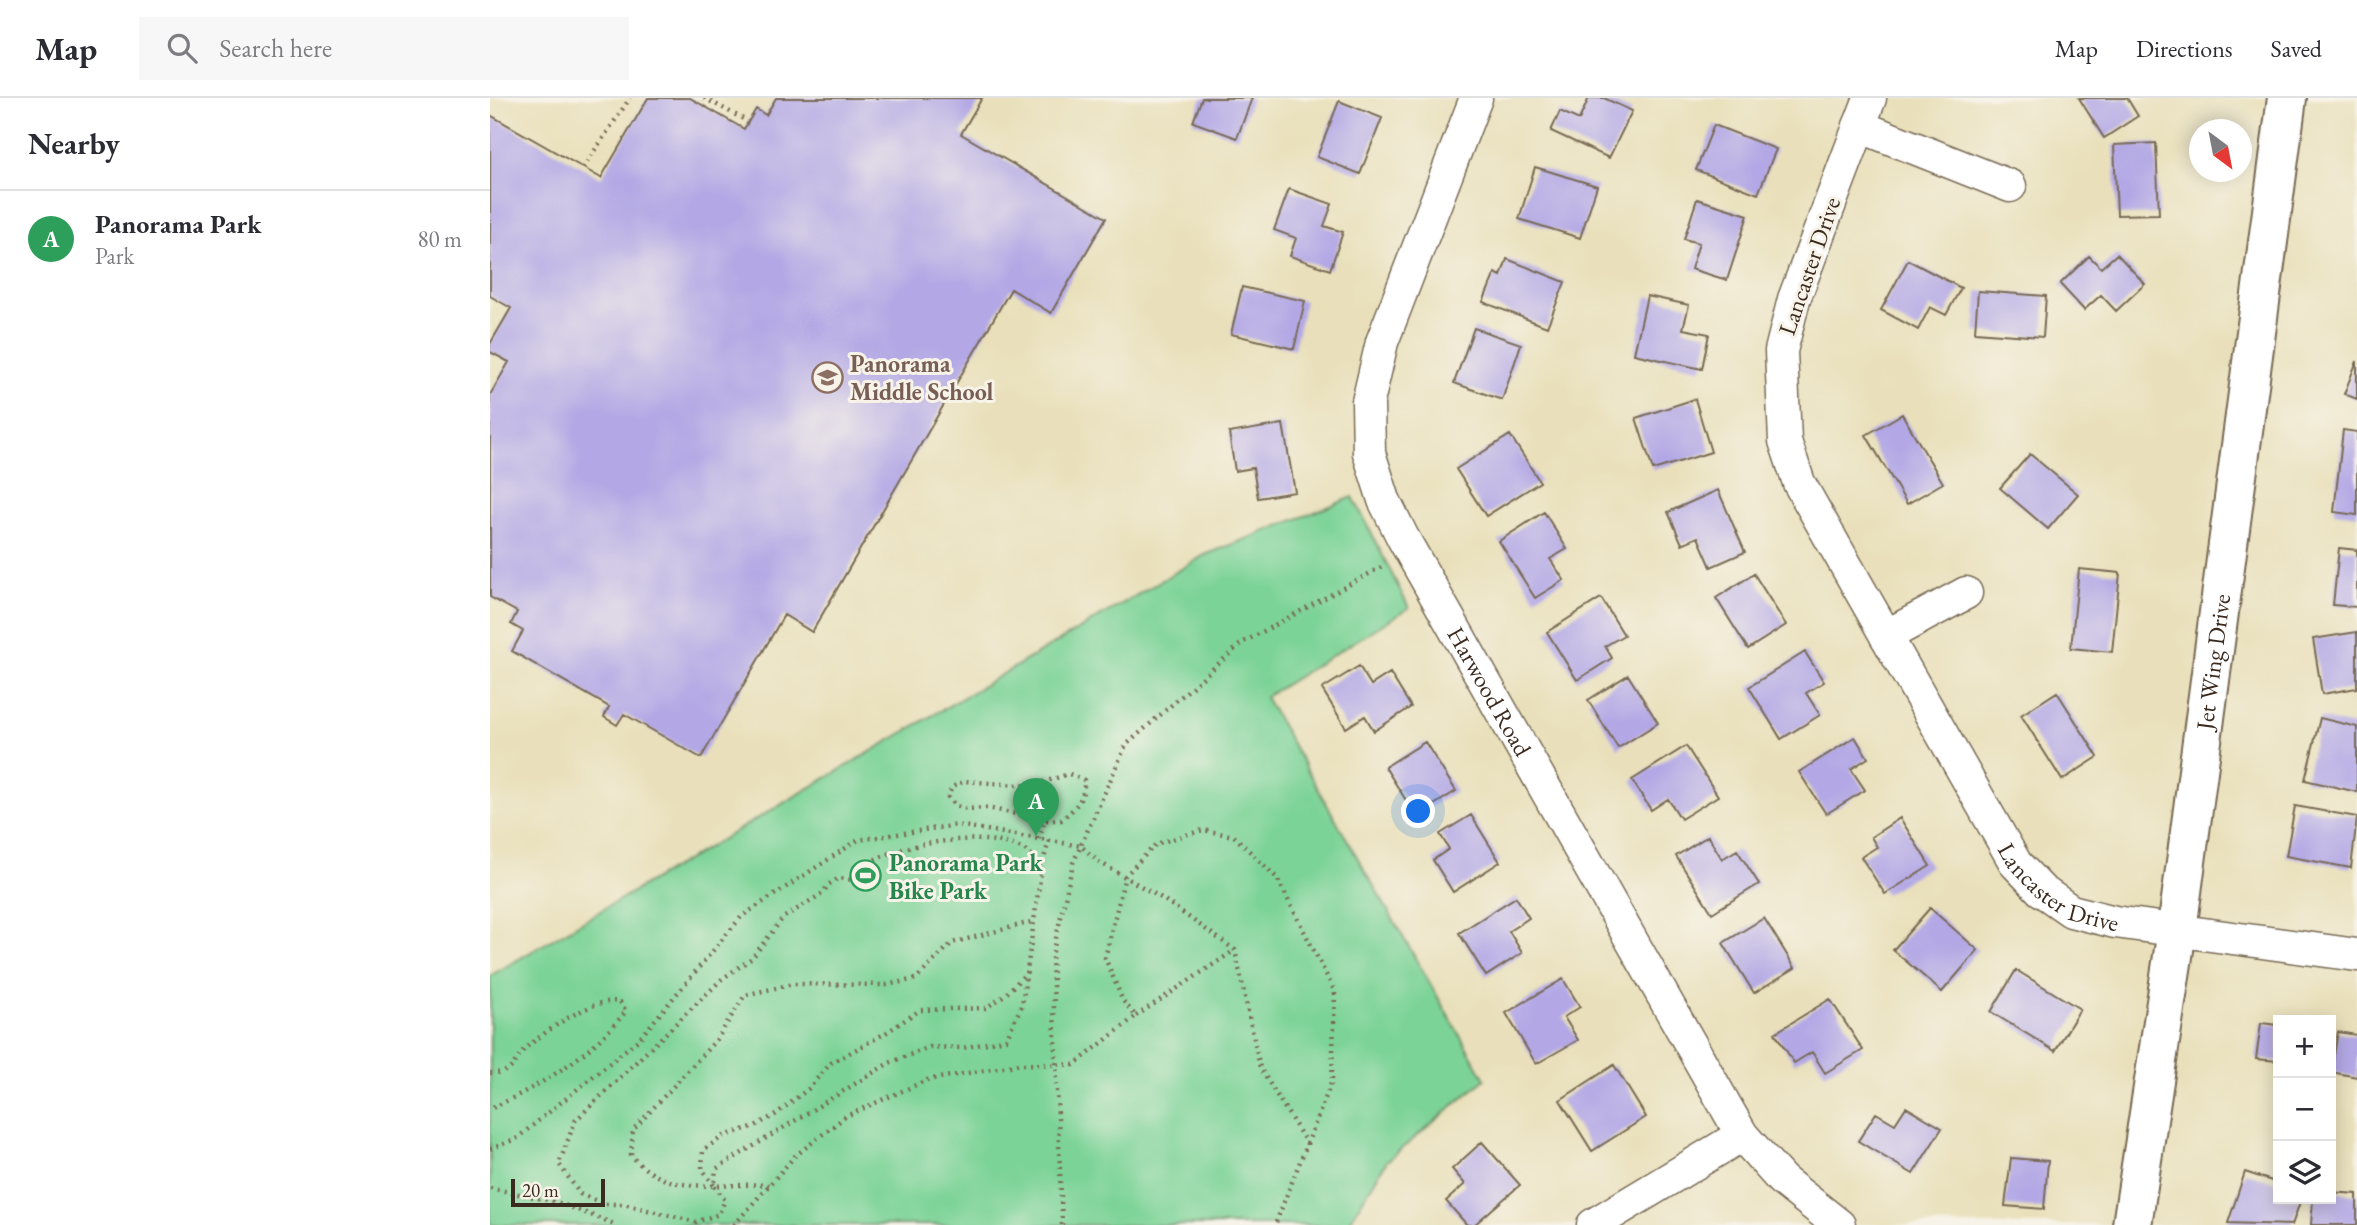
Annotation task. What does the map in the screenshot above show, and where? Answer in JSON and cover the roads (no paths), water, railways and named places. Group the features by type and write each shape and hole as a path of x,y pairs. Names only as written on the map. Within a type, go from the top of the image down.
{"main road":[{"name":"Jet Wing Drive","path":"2132,1225 2177,930 2287,98"}],"street":[{"name":"Harwood Road","path":"1476,98 1382,342 1368,402 1369,453 1384,500 1403,538 1742,1135 1782,1180 1839,1225"},
{"name":"Lancaster Drive","path":"2010,186 1864,112 1794,299 1781,351 1785,441 1799,483 2016,863 2041,890 2071,911 2115,922 2357,955"},
{"path":"1886,636 1966,593"},
{"path":"1593,1225 1742,1135"}],"place":[{"name":"Panorama Middle School","path":"827,377"},
{"name":"Panorama Park","path":"1036,836"},
{"name":"Panorama Park Bike Park","path":"866,876"}]}
